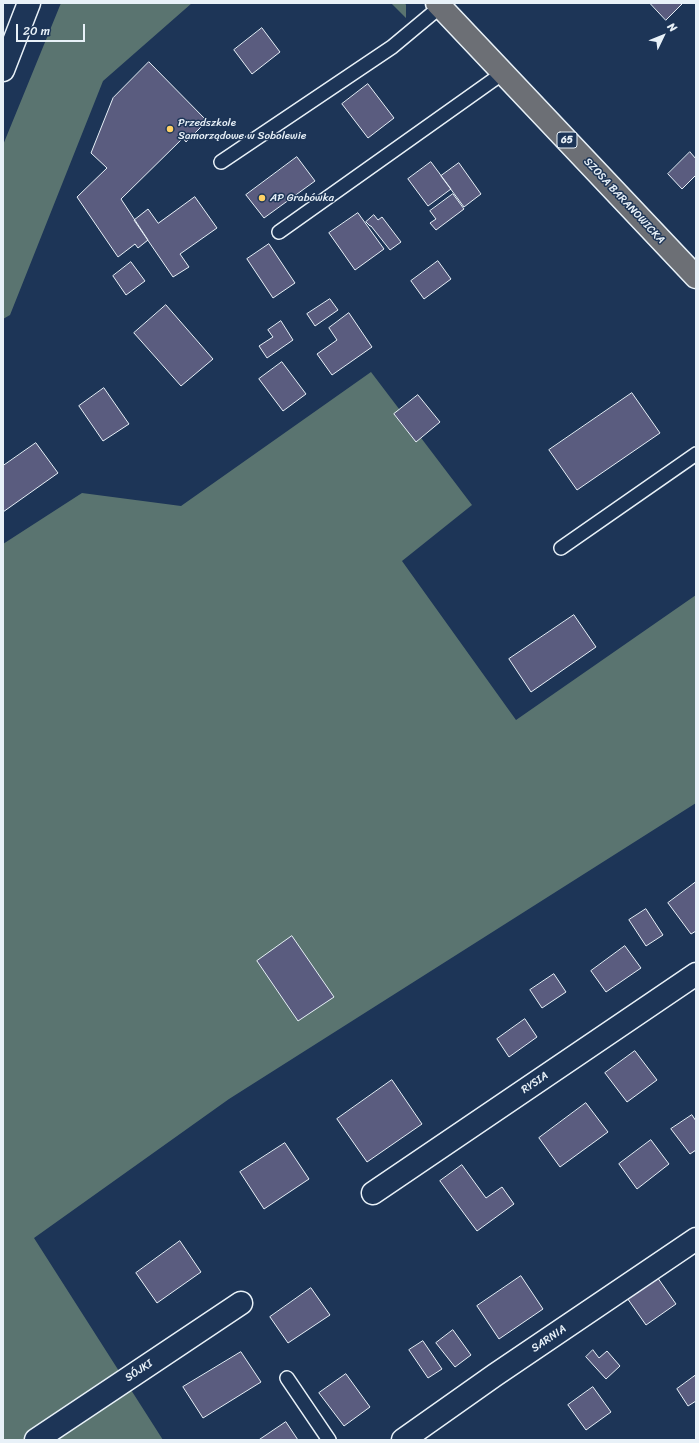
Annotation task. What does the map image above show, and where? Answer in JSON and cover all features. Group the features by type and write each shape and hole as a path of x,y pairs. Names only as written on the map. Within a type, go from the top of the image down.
{"main road":[{"name":"SZOSA BARANOWICKA","path":"439,5 696,277"}],"street":[{"path":"3,70 29,3"},
{"name":"RYSIA","path":"373,1193 696,974"},
{"name":"SARNIA","path":"403,1440 495,1375 696,1239"},
{"name":"SÓJKI","path":"36,1440 241,1303"}],"lane":[{"path":"221,162 392,47 439,5"},
{"path":"279,232 503,73"},
{"path":"561,548 696,454"},
{"path":"287,1378 329,1440"}],"green space":[{"path":"61,3 192,3 103,81 10,315 3,319 3,145"},
{"path":"391,3 405,3 406,18"},
{"path":"371,372 472,505 402,561 516,720 696,595 696,803 229,1099 34,1238 163,1440 3,1440 3,544 82,493 181,506"}],"building":[{"path":"650,3 683,3 666,20"},
{"path":"262,28 280,52 252,74 234,50"},
{"path":"149,62 207,121 186,142 183,138 121,199 148,240 138,248 135,244 118,257 77,197 107,168 91,153 113,98"},
{"path":"368,84 394,118 368,138 342,104"},
{"path":"690,152 696,159 696,175 682,189 668,174"},
{"path":"297,157 315,181 264,218 246,195"},
{"path":"431,162 451,189 428,206 408,179"},
{"path":"459,163 481,194 464,207 441,176"},
{"path":"453,194 464,209 436,230 430,223 436,219 430,211"},
{"path":"195,197 217,228 180,254 189,267 173,277 134,220 148,209 158,223"},
{"path":"358,213 384,249 355,270 329,233"},
{"path":"374,215 378,220 382,217 401,242 390,250 366,222"},
{"path":"269,244 295,283 273,298 247,259"},
{"path":"438,261 451,279 424,299 411,281"},
{"path":"131,262 145,281 126,295 113,276"},
{"path":"330,299 338,310 315,326 307,314"},
{"path":"166,305 213,359 181,386 134,333"},
{"path":"349,313 372,347 332,375 317,354 337,340 329,328"},
{"path":"281,321 293,340 267,358 259,346 273,337 268,330"},
{"path":"282,362 306,394 283,411 259,379"},
{"path":"104,388 129,424 103,441 79,406"},
{"path":"632,393 660,433 577,490 549,450"},
{"path":"418,395 440,422 416,442 394,414"},
{"path":"36,443 58,473 3,512 3,466"},
{"path":"574,615 596,647 531,692 509,659"},
{"path":"696,882 696,931 691,934 668,903"},
{"path":"646,909 663,935 646,946 629,920"},
{"path":"292,936 334,997 298,1021 257,961"},
{"path":"625,946 641,968 606,992 591,971"},
{"path":"554,974 566,992 542,1008 530,990"},
{"path":"525,1019 537,1037 509,1057 497,1039"},
{"path":"635,1051 657,1080 627,1102 605,1073"},
{"path":"392,1080 422,1124 367,1162 337,1119"},
{"path":"586,1103 608,1132 560,1167 539,1138"},
{"path":"692,1115 696,1121 696,1150 690,1154 671,1129"},
{"path":"651,1140 669,1164 637,1189 619,1164"},
{"path":"285,1143 309,1179 264,1209 240,1172"},
{"path":"462,1165 486,1198 502,1187 514,1204 477,1231 440,1181"},
{"path":"180,1241 201,1272 157,1303 136,1273"},
{"path":"655,1274 676,1304 646,1325 625,1295"},
{"path":"521,1276 543,1309 499,1339 477,1306"},
{"path":"311,1288 330,1315 288,1343 270,1317"},
{"path":"453,1330 471,1355 455,1367 436,1343"},
{"path":"423,1341 442,1369 428,1378 409,1350"},
{"path":"593,1350 599,1358 607,1351 620,1366 606,1379 586,1357"},
{"path":"241,1352 261,1382 203,1418 183,1387"},
{"path":"346,1374 370,1407 344,1426 319,1393"},
{"path":"696,1375 696,1401 688,1406 677,1389"},
{"path":"593,1387 611,1412 586,1430 568,1405"},
{"path":"286,1422 298,1440 259,1440"}],"place":[{"name":"Przedszkole Samorządowe w Sobolewie","path":"170,129"},
{"name":"AP Grabówka","path":"262,198"}]}
